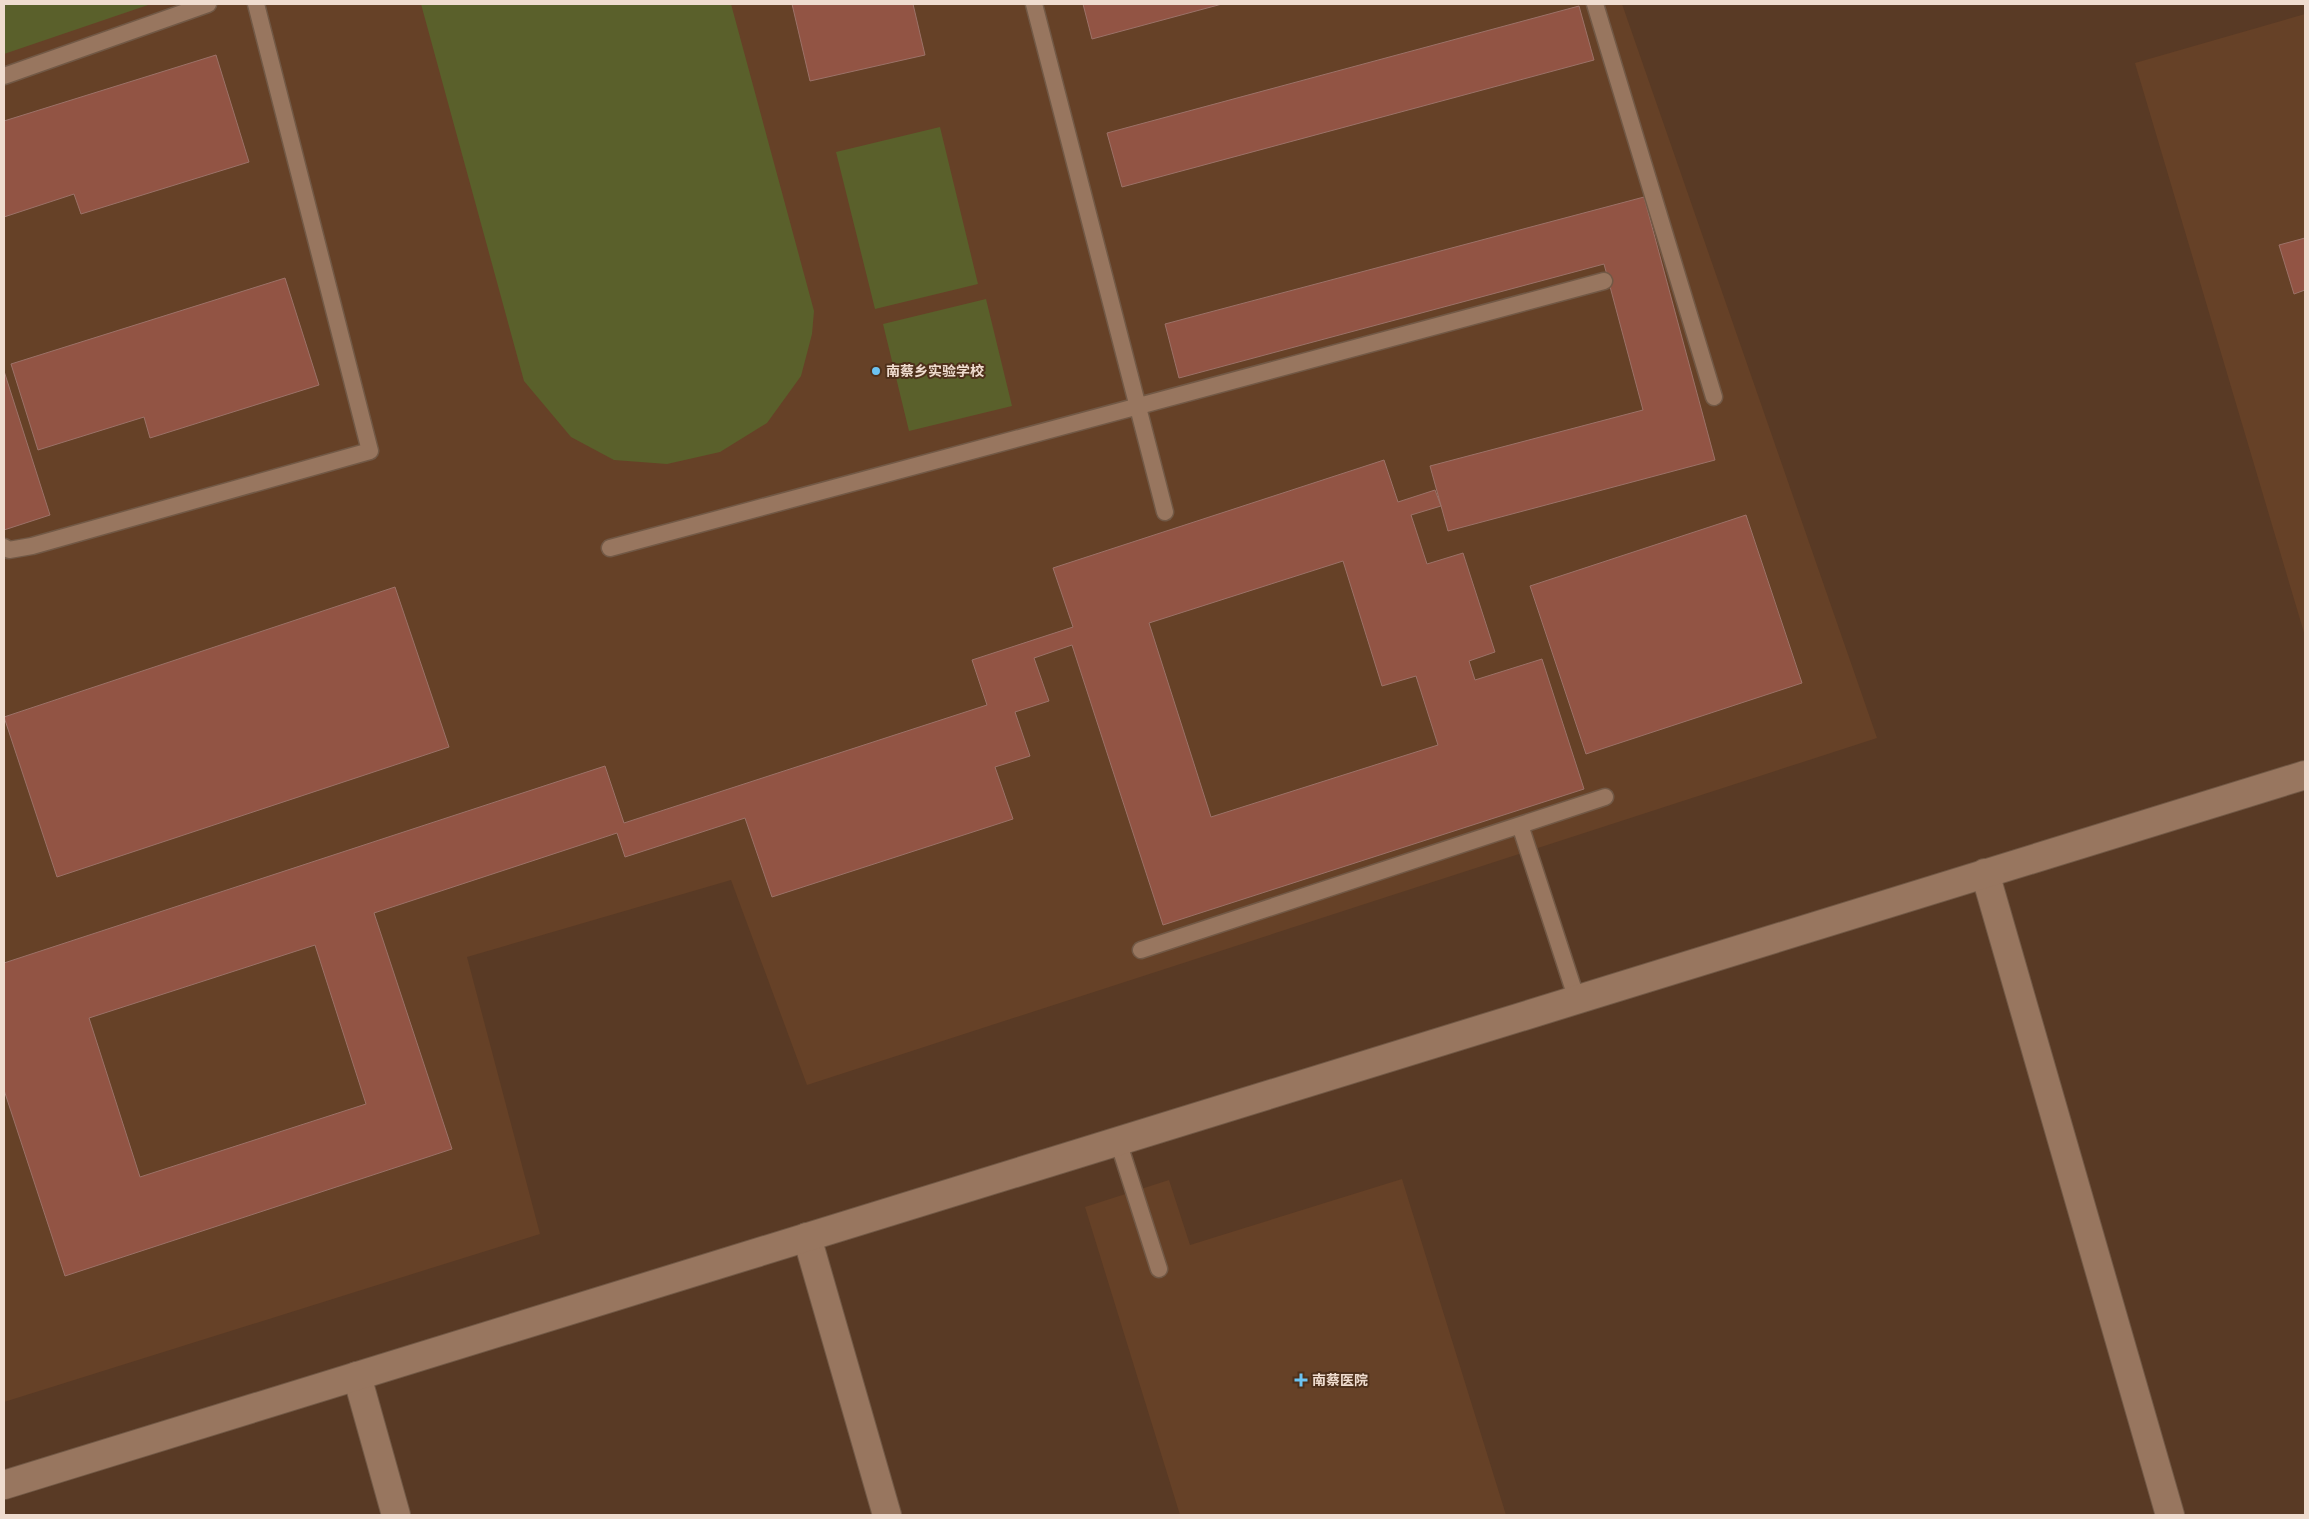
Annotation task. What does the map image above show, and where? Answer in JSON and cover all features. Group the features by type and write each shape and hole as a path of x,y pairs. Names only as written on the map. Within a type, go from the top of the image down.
{"street":[{"path":"4,1485 2305,775"},
{"path":"1985,874 2170,1515"},
{"path":"806,1237 887,1515"},
{"path":"357,1376 396,1515"}],"lane":[{"path":"4,76 208,4"},
{"path":"4,547 9,550 32,546 370,451 256,4"},
{"path":"1034,4 1165,512"},
{"path":"1595,4 1669,264 1714,397"},
{"path":"610,548 1604,281"},
{"path":"1141,950 1605,798"},
{"path":"1520,825 1577,1000"},
{"path":"1118,1141 1159,1269"}],"shaded area":[{"name":"南蔡乡实验学校","path":"4,4 1622,4 1877,738 807,1085 731,880 467,957 540,1234 4,1402"},
{"path":"2305,14 2305,636 2135,63"},
{"name":"南蔡医院","path":"1402,1179 1506,1515 1180,1515 1085,1207 1169,1180 1190,1245"}],"green space":[{"path":"4,4 151,4 4,54"},
{"path":"421,4 731,4 814,311 812,334 801,376 767,423 720,452 667,464 614,460 571,437 524,381"},
{"path":"940,127 978,284 875,309 836,152"},
{"path":"986,299 1012,406 909,431 883,324"}],"building":[{"path":"792,4 913,4 925,55 810,81"},
{"path":"1083,4 1222,4 1092,39"},
{"path":"1579,6 1594,60 1122,187 1107,133"},
{"path":"216,55 249,162 81,214 74,194 4,217 4,121"},
{"path":"1644,197 1715,460 1448,531 1430,466 1643,410 1604,264 1179,378 1165,324"},
{"path":"2305,238 2305,290 2294,294 2279,245"},
{"path":"285,278 319,385 150,438 144,417 38,450 11,364"},
{"path":"4,371 50,515 4,530"},
{"path":"1384,460 1398,502 1435,490 1441,506 1411,515 1427,564 1463,553 1495,652 1469,661 1475,680 1542,659 1584,789 1163,925 1072,645 1034,658 1049,701 1015,712 1030,756 995,767 1013,819 772,897 745,818 625,857 617,833 374,913 452,1149 65,1276 4,1090 4,963 605,766 624,823 987,705 972,660 1073,627 1053,568","holes":["1343,561 1382,686 1416,676 1438,745 1211,817 1149,623","315,945 366,1104 140,1177 89,1018"]},
{"path":"1746,515 1802,683 1586,754 1530,586"},
{"path":"395,587 449,747 57,877 4,717"}],"place":[{"name":"南蔡乡实验学校","path":"876,371"},
{"name":"南蔡医院","path":"1301,1380"}]}
